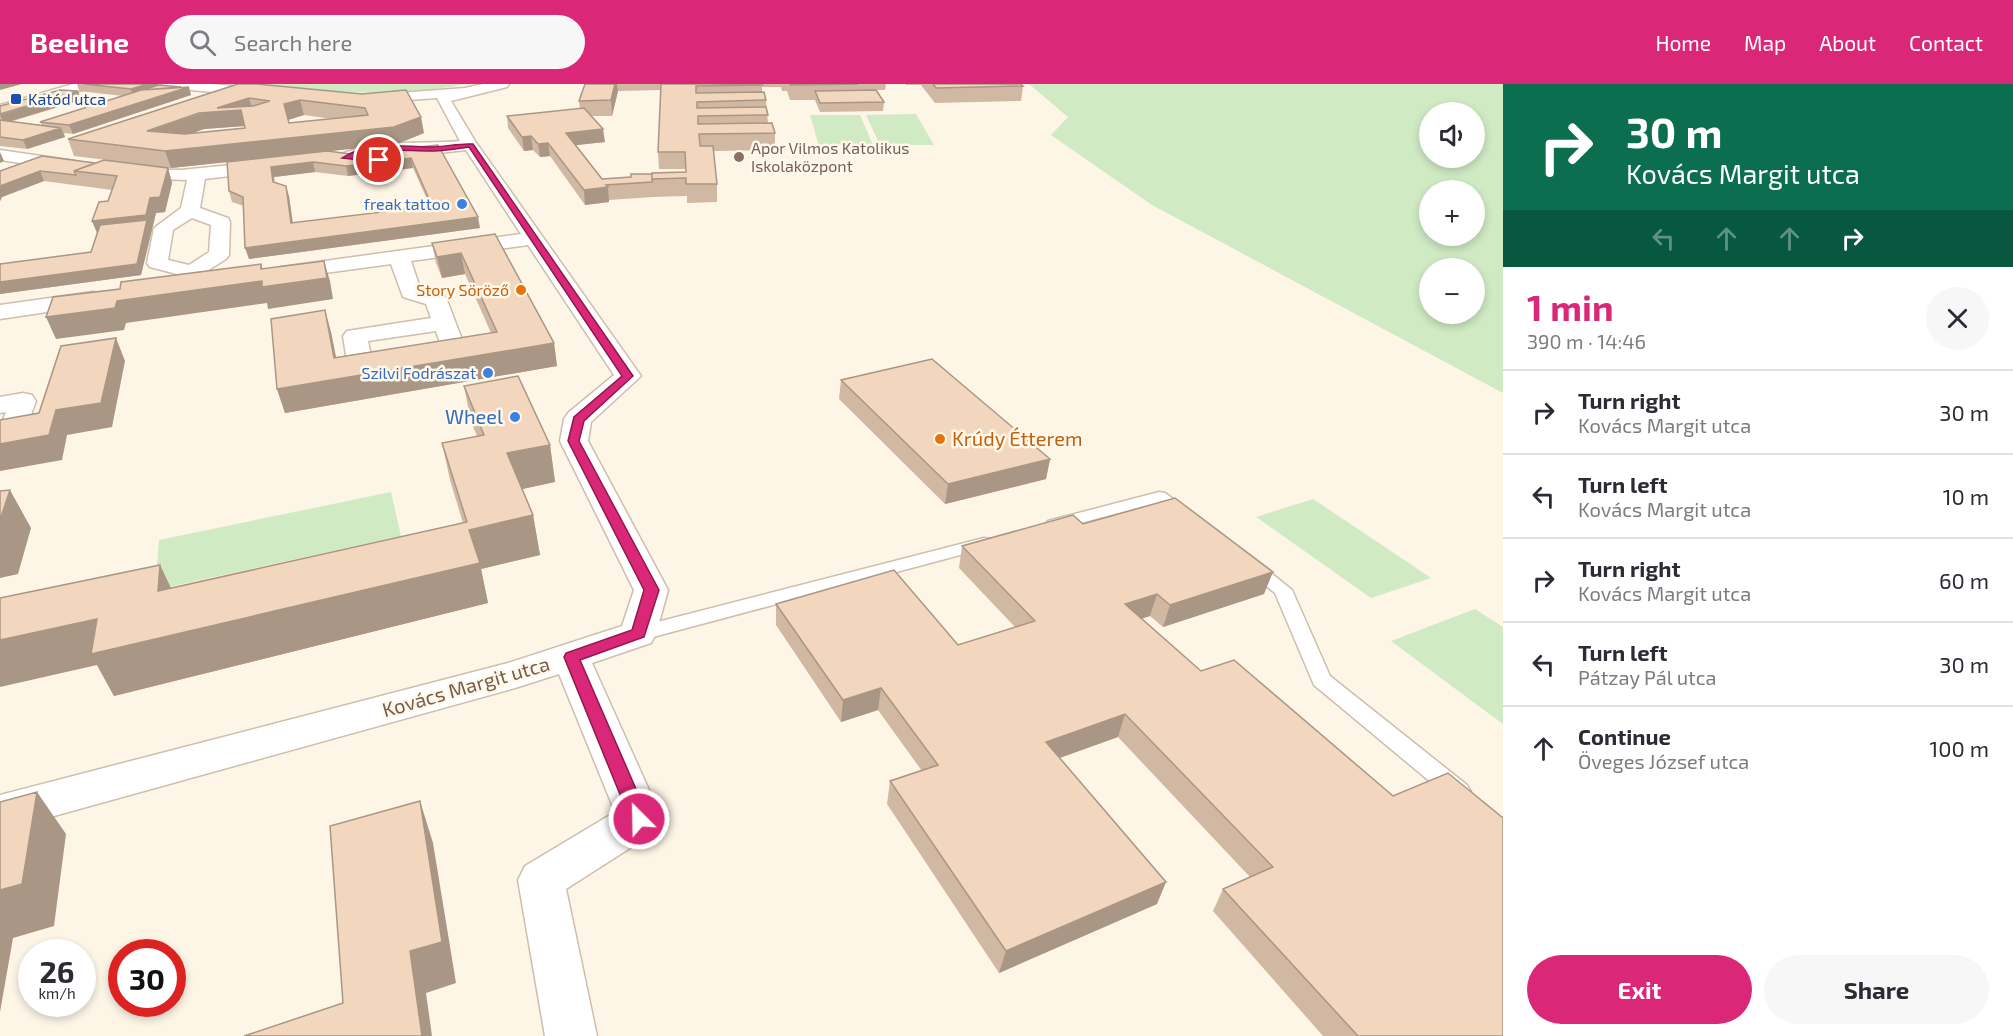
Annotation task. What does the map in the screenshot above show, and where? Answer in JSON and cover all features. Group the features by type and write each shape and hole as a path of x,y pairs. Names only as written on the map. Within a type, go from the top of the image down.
{"street":[{"path":"0,109 88,84"},
{"path":"169,84 284,95"},
{"path":"205,102 258,84"},
{"path":"502,84 443,99 471,145 628,376 578,419 574,441 651,590 638,634"},
{"path":"353,100 465,92"},
{"path":"326,160 345,158 379,160 410,157 430,149 471,145"},
{"path":"37,161 74,148"},
{"path":"3,163 37,161 152,177 284,165"},
{"path":"197,174 190,211 164,228 157,263 184,282 211,283"},
{"path":"184,282 219,255 221,222 190,211"},
{"path":"265,275 534,238"},
{"path":"399,257 411,292 436,300 444,323"},
{"path":"0,312 118,296"},
{"path":"0,405 22,401 9,441 0,443"},
{"name":"Kovács Margit utca","path":"0,813 515,675 638,634"},
{"path":"571,657 639,819 541,880 571,1036"}],"lane":[{"path":"1033,530 1160,497 1200,528"},
{"path":"638,634 998,539"},
{"path":"1235,554 1283,590 1321,680 1476,805"}],"green space":[{"path":"231,84 466,84 407,91 348,92"},
{"path":"1029,84 1503,84 1503,393 1152,205 1051,135 1068,117"},
{"path":"916,114 934,145 880,145 866,115"},
{"path":"810,115 860,115 873,145 819,146"},
{"path":"391,492 401,536 155,590 159,540"},
{"path":"1313,499 1431,578 1371,598 1256,517"},
{"path":"1475,609 1503,627 1503,724 1391,641"}],"building":[{"path":"84,84 148,84 131,89"},
{"path":"238,84 362,94 406,90 421,117 394,127 165,151 68,139","holes":["249,98 270,101 253,106 217,108","300,100 365,108 368,115 289,123 284,104","241,110 245,128 185,134 147,131 199,113"]},
{"path":"585,84 615,84 611,100 579,101"},
{"path":"661,84 761,84 696,86 696,93 764,92 766,100 697,102 697,108 766,107 768,115 698,116 698,124 772,123 775,133 699,134 700,146 713,146 717,184 686,184 686,178 652,179 652,173 686,172 685,152 658,152"},
{"path":"790,84 858,84 790,85"},
{"path":"933,84 1021,84 1023,86 936,88"},
{"path":"159,85 181,87 142,90"},
{"path":"189,87 69,125 40,122 141,90"},
{"path":"60,90 78,91 0,114 0,106"},
{"path":"876,90 884,102 820,103 815,91"},
{"path":"584,108 603,129 566,133 602,179 631,177 631,174 652,174 652,182 606,185 608,187 584,190 548,143 538,144 531,136 522,137 507,116"},
{"path":"0,120 61,128 23,140 0,137"},
{"path":"438,145 478,217 245,248 243,197 229,191 227,162 327,151 351,154","holes":["411,158 432,206 291,223 286,186 273,182 271,167 313,162 346,166"]},
{"path":"42,156 95,163 74,171 76,175 40,171 0,186 0,171"},
{"path":"104,160 168,168 160,197 150,198 146,215 92,221 99,202 108,201 117,176 74,171"},
{"path":"147,220 137,264 0,282 0,264 91,252 100,225"},
{"path":"495,234 554,343 277,389 271,319 325,310 334,358 497,332 461,253 437,257 432,243"},
{"path":"324,261 327,278 262,287 262,281 117,301 115,308 46,317 53,297 120,289 121,282 261,264 261,269"},
{"path":"116,338 101,403 56,410 49,435 0,444 0,420 39,413 61,346"},
{"name":"Krúdy Étterem","path":"932,359 1050,459 948,484 841,380"},
{"path":"518,376 550,445 507,453 533,515 469,530 480,563 91,654 97,619 0,640 0,598 160,565 158,591 467,522 442,443 484,435 464,386"},
{"path":"10,490 0,520 0,491"},
{"path":"1175,498 1273,572 1170,605 1157,594 1125,604 1201,671 1234,660 1393,796 1448,773 1503,818 1503,1036 1358,1036 1223,889 1273,867 1125,714 1046,742 1166,882 1006,951 890,781 938,765 881,688 843,700 776,604 894,570 958,645 1035,621 962,546 1073,515 1083,524"},
{"path":"37,792 22,884 0,890 0,802"},
{"path":"420,801 442,942 410,951 422,1036 244,1036 343,1003 330,826"}],"place":[{"name":"Katód utca","path":"16,99"},
{"name":"Apor Vilmos Katolikus Iskolaközpont","path":"739,157"},
{"name":"freak tattoo","path":"462,204"},
{"name":"Story Söröző","path":"521,290"},
{"name":"Szilvi Fodrászat","path":"488,373"},
{"name":"Wheel","path":"515,417"},
{"name":"Krúdy Étterem","path":"940,439"}],"route":[{"path":"379,160 345,158 365,150 393,147 430,149 471,145 628,376 578,419 574,441 651,590 638,634 571,657 639,819"}]}
